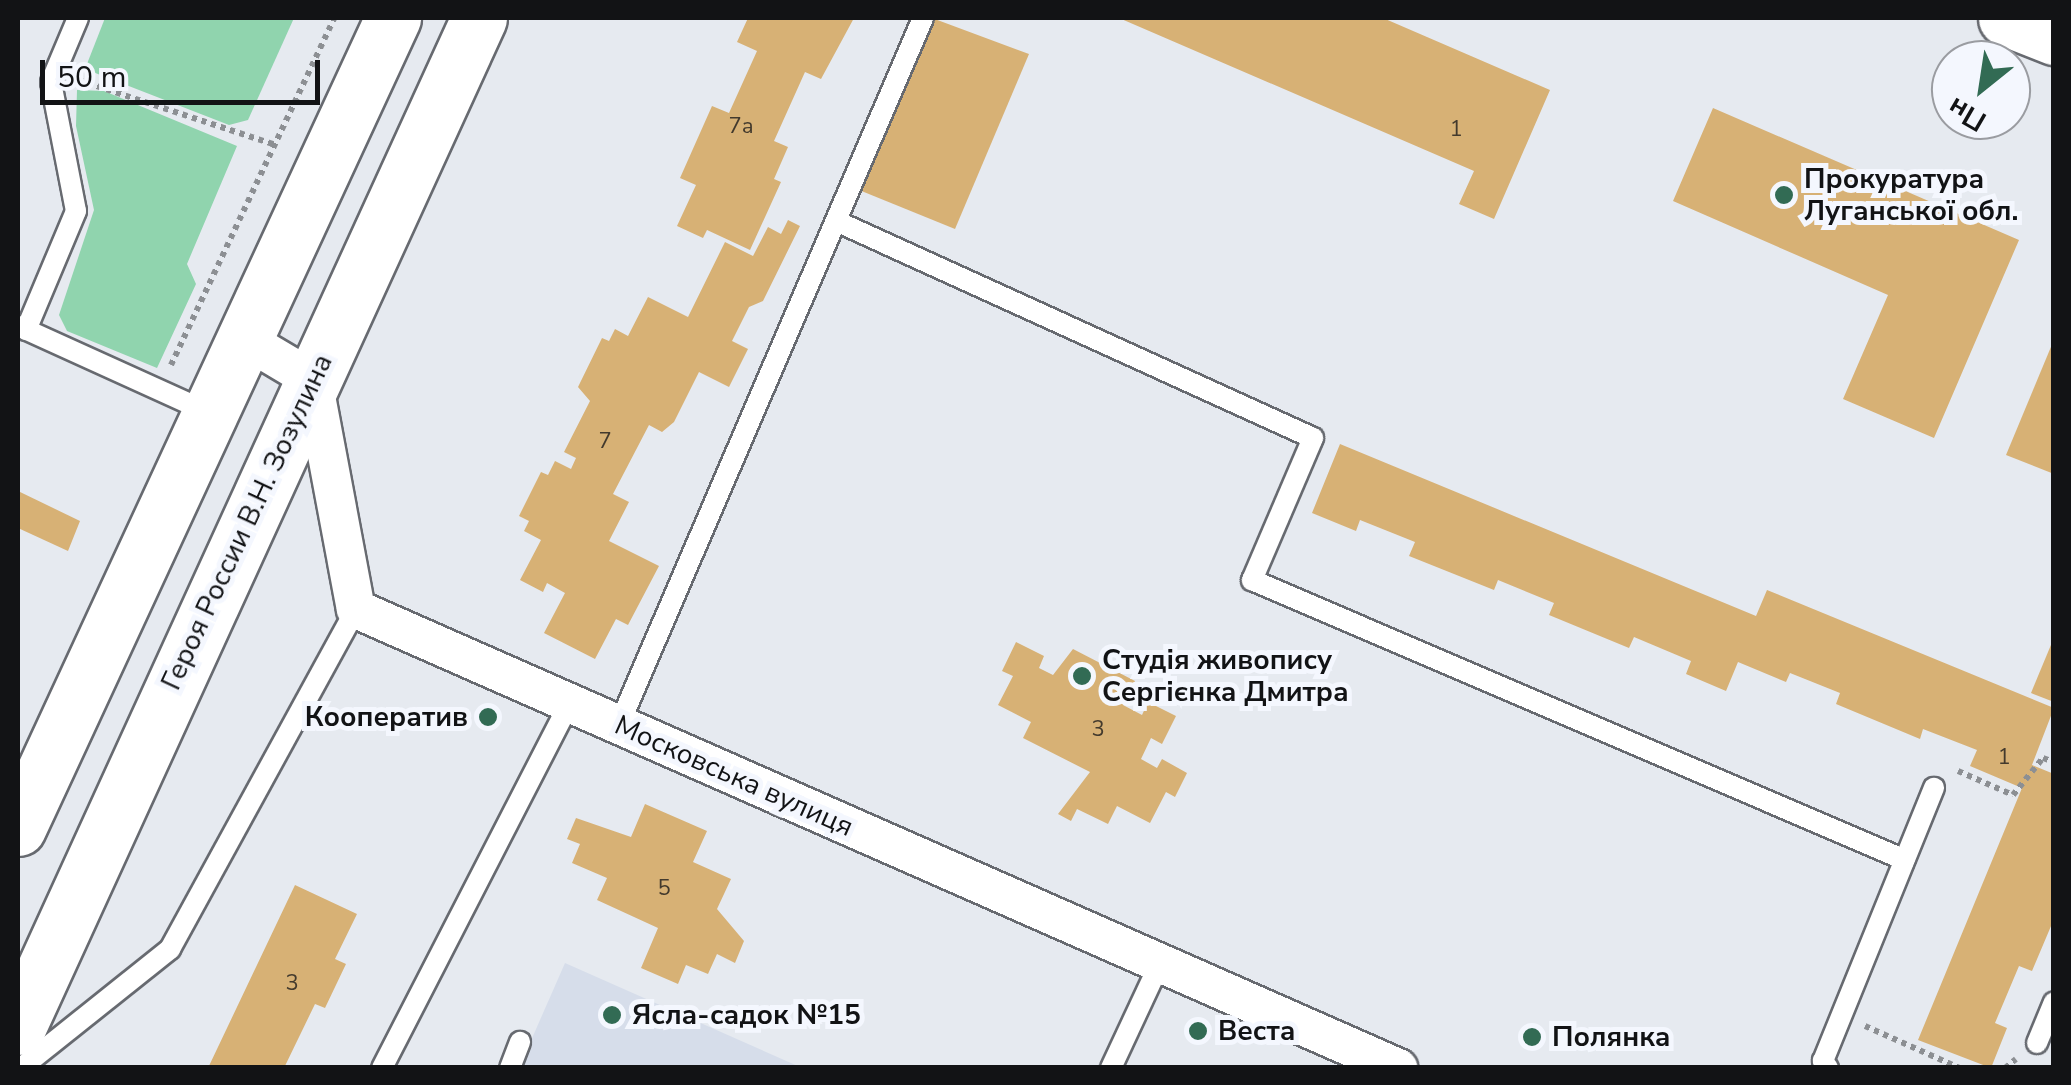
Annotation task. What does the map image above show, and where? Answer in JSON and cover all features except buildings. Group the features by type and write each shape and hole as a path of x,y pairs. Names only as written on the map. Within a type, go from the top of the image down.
{"main road":[{"path":"18,828 393,18"},
{"name":"Героя России В.Н. Зозулина","path":"18,1027 479,18"},
{"path":"2006,18 2054,37"}],"street":[{"path":"246,340 313,380 356,609"},
{"name":"Московська вулиця","path":"356,609 1398,1068"}],"lane":[{"path":"78,18 51,82 76,212 22,328 212,414"},
{"path":"618,727 923,18"},
{"path":"836,221 1312,438 1252,580 1905,860"},
{"path":"21,1068 170,948 356,609"},
{"path":"382,1068 570,702"},
{"path":"1828,1068 1823,1061 1934,788"},
{"path":"1111,1068 1161,961"},
{"path":"2037,1042 2054,1002"},
{"path":"510,1068 520,1042"}],"path":[{"path":"160,388 334,18"},
{"path":"105,85 276,144"},
{"path":"1934,788 1944,764 2013,794 2043,758 2054,762"},
{"path":"1841,1016 1960,1068"}],"shaded area":[{"name":"Ясла-садок №15","path":"565,963 800,1067 519,1068"}],"green space":[{"path":"105,18 294,18 248,120 229,125 85,69"},
{"path":"77,90 104,91 237,146 187,264 196,284 157,368 67,331 59,315 94,210 76,126"}],"place":[{"name":"Прокуратура Луганської обл.","path":"1784,195"},
{"name":"Студія живопису Сергієнка Дмитра","path":"1082,676"},
{"name":"Кооператив","path":"488,717"},
{"name":"Ясла-садок №15","path":"612,1015"},
{"name":"Веста","path":"1198,1031"},
{"name":"Полянка","path":"1532,1037"}]}
